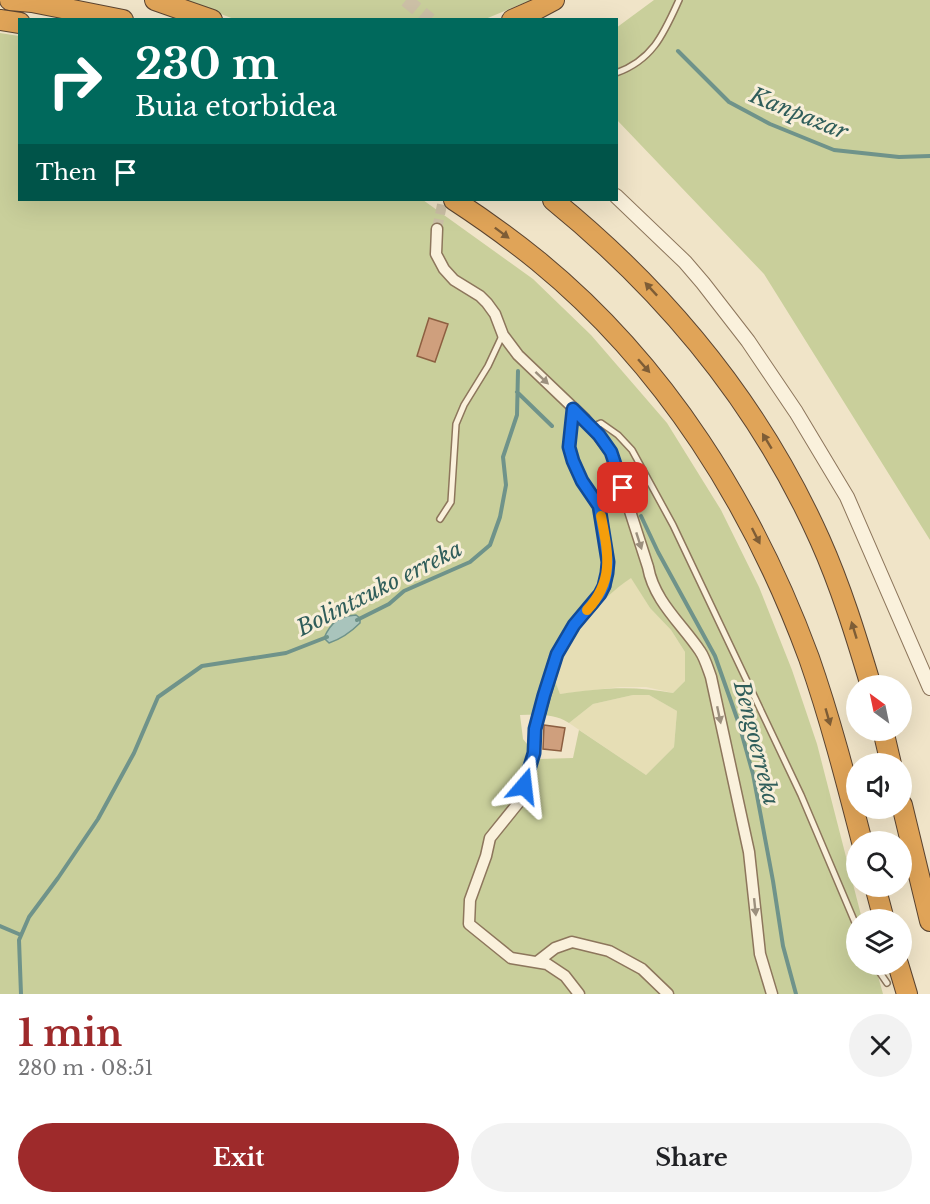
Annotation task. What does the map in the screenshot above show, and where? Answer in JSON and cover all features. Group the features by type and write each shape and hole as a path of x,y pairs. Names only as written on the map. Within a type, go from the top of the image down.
{"highway":[{"path":"10,0 32,2 113,18"},
{"path":"156,0 206,18"},
{"path":"517,18 554,0"},
{"path":"0,20 18,23"},
{"path":"455,201 538,261 592,310 658,382 708,452 745,516 791,613 823,702 859,831"},
{"path":"554,201 602,241 659,297 716,365 743,402 796,492 820,539 850,617 868,675"},
{"path":"905,819 930,921"},
{"path":"901,975 907,994"}],"street":[{"path":"618,198 703,282 748,341 796,412 847,497 930,688"},
{"path":"437,229 436,254 444,269 454,280 487,303 495,314 503,334 518,355 592,427 611,452 648,567 650,580 662,601 702,653 711,677 749,852 760,954 772,994"},
{"path":"573,409 569,447 582,481 599,506 608,562 604,586 574,625 557,654 535,729 534,753 519,802 490,838 470,900 469,924 511,958 547,964 565,976 579,994"},
{"path":"537,962 555,948 572,942 609,951 642,969 668,994"}],"lane":[{"path":"618,72 629,68 647,55 662,38 679,0"},
{"path":"440,519 451,502 456,424 503,334"},
{"path":"592,427 602,423 632,450 673,525 801,795 849,909"},
{"path":"882,975 887,983"}],"shaded area":[{"path":"631,577 650,608 671,630 685,652 685,681 673,693 646,687 620,687 560,694 554,678 563,655 578,632 614,589"},
{"path":"633,695 649,695 677,711 674,747 646,775 569,723 593,704"}],"green space":[{"path":"184,0 531,0 488,18 231,18"},
{"path":"654,0 930,0 930,540 764,274 618,121 618,27"},
{"path":"0,33 18,36 18,201 424,201 533,279 591,335 667,423 721,510 759,587 792,670 817,744 846,857 846,897 856,897 859,909 846,909 846,975 878,975 883,994 0,994","holes":["631,578 650,608 671,630 685,652 685,681 673,693 617,688 560,694 554,678 567,649 595,609","633,695 649,695 677,711 674,747 646,775 579,730 573,758 539,759 523,739 520,715 551,716 569,723 593,704"]}],"water":[{"path":"356,615 360,618 360,623 349,632 329,643 324,638 336,621"}],"building":[{"path":"429,318 448,324 435,362 417,356"},
{"path":"544,725 565,728 561,751 543,749"}],"waterway":[{"name":"Kanpazar","path":"678,51 729,102 770,124 834,150 899,157 930,156"},
{"name":"Bolintxuko erreka","path":"357,620 389,604 404,591 470,562 490,545 500,517 506,485 503,457 517,415 518,371"},
{"name":"Bengoerreka","path":"517,392 552,426"},
{"name":"Bengoerreka","path":"641,516 715,656 739,724 753,774 783,946 796,994"},
{"name":"Bolintxuko erreka","path":"21,994 19,940 29,917 98,819 134,753 158,697 202,666 286,653 327,637"},
{"path":"0,926 21,935"}],"tunnel":[{"path":"406,0 428,18"},
{"path":"437,229 443,201"}],"slow traffic":[{"path":"587,610 604,586 607,573 608,562 601,516"}],"route":[{"path":"524,786 534,753 535,729 557,654 574,625 600,594 607,573 608,562 599,506 582,481 569,447 573,409 585,419 611,452 623,488"}]}
